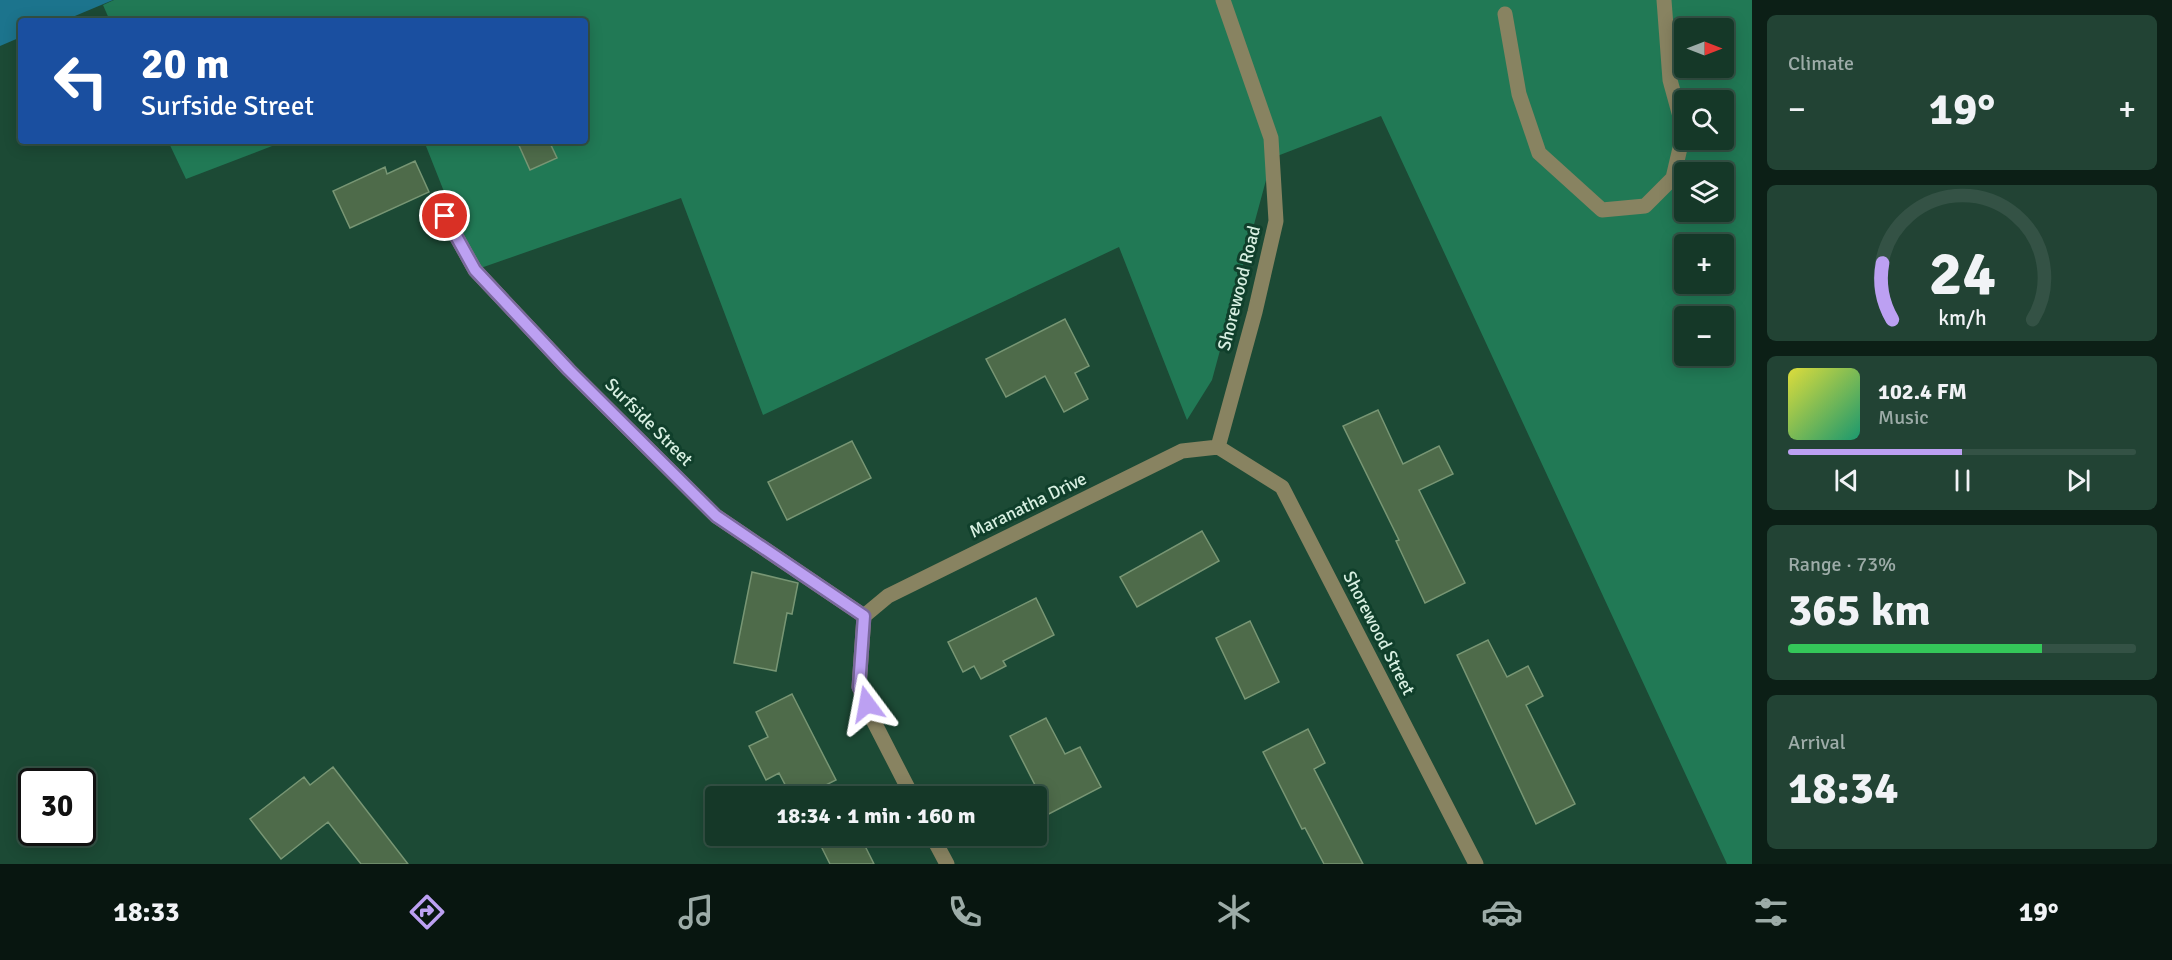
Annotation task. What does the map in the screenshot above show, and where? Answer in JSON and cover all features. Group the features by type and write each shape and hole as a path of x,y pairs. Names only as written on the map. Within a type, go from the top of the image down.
{"street":[{"name":"Shorewood Road","path":"1218,447 1255,312 1276,221 1271,138 1223,0"},
{"path":"1505,14 1519,94 1539,153 1602,210 1645,206 1673,178 1684,131 1670,80 1664,0"},
{"name":"Surfside Street","path":"445,216 475,270 569,370 716,516 864,616"},
{"name":"Maranatha Drive","path":"864,616 888,596 1182,451 1218,447"},
{"name":"Shorewood Street","path":"1218,447 1282,487 1476,864"},
{"path":"864,616 859,687 907,786"},
{"path":"937,846 947,864"}],"green space":[{"path":"114,0 1752,0 1752,864 1727,864 1381,116 1272,158 1212,380 1187,420 1119,247 763,415 681,198 475,270 425,144 588,144 588,18 109,18 103,5"},
{"path":"169,144 277,144 186,179"}],"water":[{"path":"0,0 113,0 70,18 18,18 18,38 0,46"}],"building":[{"path":"518,144 550,144 557,158 530,170"},
{"path":"415,161 429,192 350,228 333,191 385,167 387,174"},
{"path":"1065,319 1089,366 1075,373 1088,399 1064,412 1045,376 1006,397 986,359"},
{"path":"1378,410 1403,464 1439,446 1453,474 1419,490 1465,583 1425,603 1396,541 1399,540 1343,426"},
{"path":"852,441 871,478 787,520 768,482"},
{"path":"1202,531 1219,561 1137,607 1120,577"},
{"path":"752,572 798,583 792,614 787,613 776,671 734,663"},
{"path":"1036,598 1054,635 1003,661 1006,666 981,679 974,666 963,672 948,642"},
{"path":"1250,621 1279,682 1245,699 1216,638"},
{"path":"1488,640 1507,677 1528,666 1543,696 1526,705 1575,804 1536,824 1457,655"},
{"path":"792,694 836,780 824,786 786,786 779,773 766,780 749,746 768,737 756,712"},
{"path":"1046,718 1065,754 1080,747 1101,787 1047,815 1047,786 1035,786 1010,736"},
{"path":"1308,729 1325,763 1314,769 1363,864 1324,864 1305,828 1302,829 1263,752"},
{"path":"333,767 408,864 361,864 328,822 281,859 250,819 304,777 310,785"},
{"path":"821,846 865,846 874,864 830,864"}],"route":[{"path":"445,216 475,270 569,370 716,516 864,616 859,687 867,704"}]}
